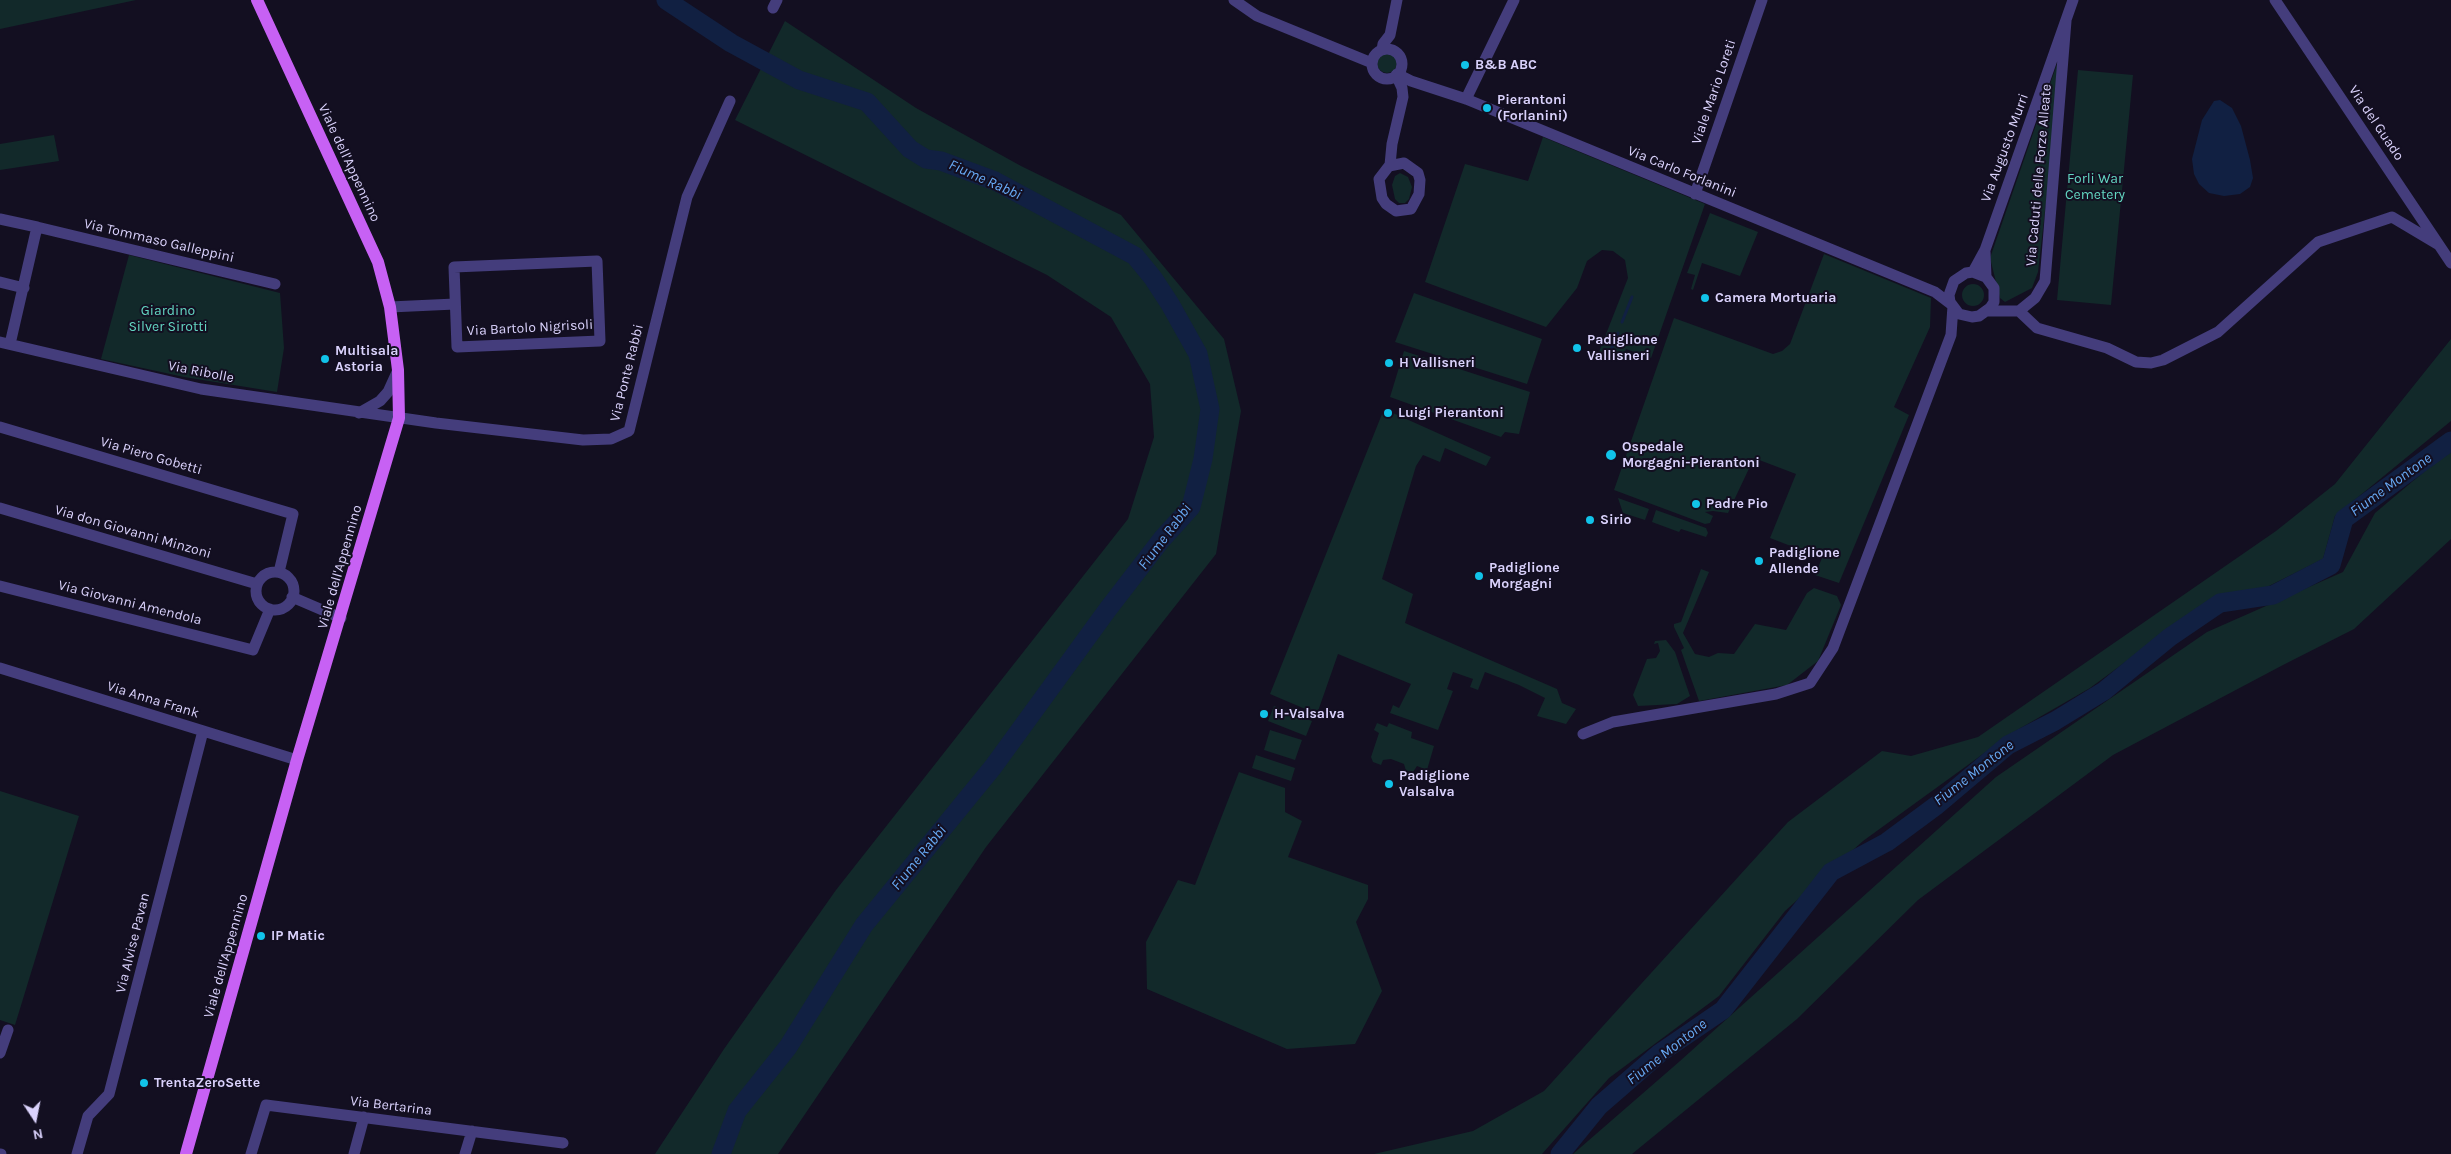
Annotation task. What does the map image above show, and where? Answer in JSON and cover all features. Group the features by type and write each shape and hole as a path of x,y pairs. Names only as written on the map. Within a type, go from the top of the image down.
{"main road":[{"name":"Viale dell'Appennino","path":"186,1154 297,760 341,618 399,418 398,370 390,307 378,262 257,0"}],"street":[{"path":"1234,0 1257,16 1372,63"},
{"path":"1382,50 1383,44 1390,35 1397,0"},
{"path":"1466,99 1514,0"},
{"name":"Viale Mario Loreti","path":"1695,194 1762,0"},
{"name":"Via Augusto Murri","path":"1985,250 2073,0"},
{"name":"Via del Guado","path":"2275,0 2451,263"},
{"name":"Via Caduti delle Forze Alleate","path":"2014,311 2035,298 2045,281 2066,21"},
{"path":"1390,35 1399,58 1393,76 1400,102 1395,134 1390,166 1380,179 1380,191 1386,204 1391,209 1404,211 1411,209 1417,202 1421,187 1418,173 1404,164 1395,134"},
{"path":"1393,76 1376,74 1372,63 1375,55 1382,50 1389,49 1399,58 1417,82"},
{"name":"Via Carlo Forlanini","path":"1393,76 1466,99 1935,292 1951,301"},
{"name":"Via Ponte Rabbi","path":"399,418 584,440 611,439 629,431 687,197 730,101"},
{"path":"1390,166 1404,164"},
{"path":"1991,306 2014,311 2037,328 2107,348 2136,362 2151,363 2163,360 2218,332 2318,242 2392,217 2439,245"},
{"name":"Via Tommaso Galleppini","path":"0,219 275,284"},
{"path":"5,343 24,288 37,227"},
{"path":"1973,272 1985,250"},
{"path":"1985,250 1986,277"},
{"name":"Via Bartolo Nigrisoli","path":"597,261 600,341 457,347 455,304 454,268 597,261"},
{"path":"1583,734 1613,722 1776,694 1810,683 1833,648 1951,335 1951,301 1954,281 1959,276 1973,272 1986,277 1994,288 1991,306 1979,316 1962,315 1951,301"},
{"path":"0,282 24,288"},
{"path":"390,307 455,304"},
{"path":"1952,326 1962,315"},
{"name":"Via Ribolle","path":"5,343 201,389 399,418"},
{"path":"358,413 380,401 388,392 398,370"},
{"name":"Via Piero Gobetti","path":"0,427 293,514 280,572"},
{"name":"Via don Giovanni Minzoni","path":"0,508 257,584"},
{"path":"280,572 285,575 292,585 292,597 281,608 270,609 259,602 256,590 257,584 264,575 280,572"},
{"name":"Via Giovanni Amendola","path":"0,586 253,650 270,609"},
{"path":"292,597 341,618"},
{"name":"Via Anna Frank","path":"0,668 297,760"},
{"name":"Via Alvise Pavan","path":"77,1154 88,1116 109,1094 203,731"},
{"path":"0,1053 8,1030"},
{"name":"Via Bertarina","path":"251,1154 266,1105 563,1143"},
{"path":"354,1154 364,1117"},
{"path":"465,1154 472,1131"}],"green space":[{"path":"0,0 136,0 0,29"},
{"path":"785,21 916,108 1021,166 1121,215 1224,339 1241,411 1216,554 986,847 778,1154 655,1154 724,1049 836,890 1128,519 1154,437 1150,384 1111,317 1047,275 735,120"},
{"path":"1387,53 1394,56 1397,63 1394,70 1387,73 1380,70 1377,63 1380,56"},
{"path":"2058,61 2056,115 2038,272 2032,288 2005,302 2000,298 1990,258"},
{"name":"Forli War Cemetery","path":"2078,70 2133,75 2111,305 2057,300"},
{"path":"54,135 59,161 0,170 0,144"},
{"path":"1543,137 1705,204 1651,358 1626,349 1624,354 1606,359 1597,357 1628,278 1625,260 1613,251 1602,250 1587,261 1577,288 1546,327 1425,282 1465,164 1528,181"},
{"path":"1400,173 1408,177 1412,187 1409,199 1405,203 1399,203 1395,199 1392,185 1395,176"},
{"path":"1710,213 1758,232 1740,276 1702,263 1693,290 1691,289 1695,275 1687,273"},
{"path":"1824,254 1931,298 1930,327 1894,407 1909,415 1839,583 1815,575 1822,558 1770,538 1796,474 1754,458 1728,513 1705,512 1713,516 1710,523 1705,524 1614,490 1674,318 1773,354 1782,351 1790,344"},
{"name":"Giardino Silver Sirotti","path":"129,255 280,293 284,348 277,392 184,377 101,359"},
{"path":"1973,284 1981,287 1984,295 1981,303 1973,306 1965,303 1962,295 1965,287"},
{"path":"1414,293 1542,339 1527,384 1395,342"},
{"path":"2451,339 2451,421 2335,516 2323,559 2267,587 2214,597 2090,688 2012,733 1863,841 1785,911 1719,996 1609,1078 1542,1154 1374,1154 1473,1131 1544,1091 1788,822 1882,751 1911,756 1978,737 2276,531 2335,484"},
{"path":"1404,351 1530,392 1519,434 1505,432 1501,437 1390,397"},
{"path":"1384,409 1491,457 1486,466 1445,448 1440,462 1423,455 1416,466 1382,579 1413,594 1405,623 1557,689 1562,703 1576,709 1566,724 1537,716 1545,698 1519,685 1485,672 1478,690 1470,687 1473,679 1453,672 1447,689 1453,691 1438,730 1390,713 1393,705 1399,708 1411,684 1338,654 1317,714 1270,694"},
{"path":"2451,449 2451,539 2354,629 2113,755 1918,900 1797,1019 1632,1154 1573,1154 1680,1061 1996,777 2207,632 2343,572 2375,513"},
{"path":"1618,498 1649,509 1645,520 1623,513"},
{"path":"1656,510 1706,528 1708,533 1706,537 1681,529 1679,532 1652,522"},
{"path":"1701,569 1709,572 1683,633 1695,654 1709,657 1718,653 1734,654 1755,624 1786,630 1807,593 1814,588 1837,596 1841,605 1818,661 1787,685 1699,701 1681,650 1684,648 1674,624 1681,622"},
{"path":"1666,640 1675,652 1690,696 1677,704 1638,706 1633,695 1647,659 1656,658 1660,651 1658,643 1654,644 1655,641"},
{"path":"1274,706 1312,721 1306,736 1268,721"},
{"path":"1377,723 1387,727 1389,723 1412,732 1411,738 1434,746 1427,770 1417,766 1413,772 1406,771 1404,764 1391,759 1383,760 1381,765 1373,762 1371,757 1379,733 1374,730"},
{"path":"1270,730 1302,740 1295,760 1264,750"},
{"path":"1256,755 1295,768 1291,781 1252,768"},
{"path":"1239,772 1285,788 1285,812 1302,821 1288,857 1368,885 1368,899 1356,922 1382,991 1355,1044 1287,1049 1147,989 1146,942 1178,880 1195,885"},
{"path":"0,791 79,816 15,1025 0,1020"}],"water":[{"path":"2220,100 2232,108 2241,126 2250,160 2253,178 2250,187 2240,194 2224,196 2209,193 2199,184 2194,174 2192,159 2202,120 2214,101"}],"waterway":[{"name":"Fiume Rabbi","path":"666,0 731,43 799,80 867,102 910,149 926,159 941,161 995,181 1135,256 1153,278 1170,304 1198,354 1210,409 1203,459 1191,507 1162,539 1108,609 993,767 864,925 788,1047 737,1111 721,1154"},
{"path":"1622,322 1632,297"},
{"path":"1608,357 1618,333"},
{"name":"Fiume Montone","path":"1560,1154 1599,1106 1660,1053 1723,1010 1831,872 1887,842 1937,805 2008,745 2055,721 2104,691 2170,637 2220,603 2273,595 2331,565 2344,519 2451,441"}],"place":[{"name":"B&B ABC","path":"1465,65"},
{"name":"Pierantoni (Forlanini)","path":"1487,108"},
{"name":"Camera Mortuaria","path":"1705,298"},
{"name":"Padiglione Vallisneri","path":"1577,348"},
{"name":"Multisala Astoria","path":"325,359"},
{"name":"H Vallisneri","path":"1389,363"},
{"name":"Luigi Pierantoni","path":"1388,413"},
{"name":"Ospedale Morgagni-Pierantoni","path":"1611,455"},
{"name":"Padre Pio","path":"1696,504"},
{"name":"Sirio","path":"1590,520"},
{"name":"Padiglione Allende","path":"1759,561"},
{"name":"Padiglione Morgagni","path":"1479,576"},
{"name":"H-Valsalva","path":"1264,714"},
{"name":"Padiglione Valsalva","path":"1389,784"},
{"name":"IP Matic","path":"261,936"},
{"name":"TrentaZeroSette","path":"144,1083"}]}
